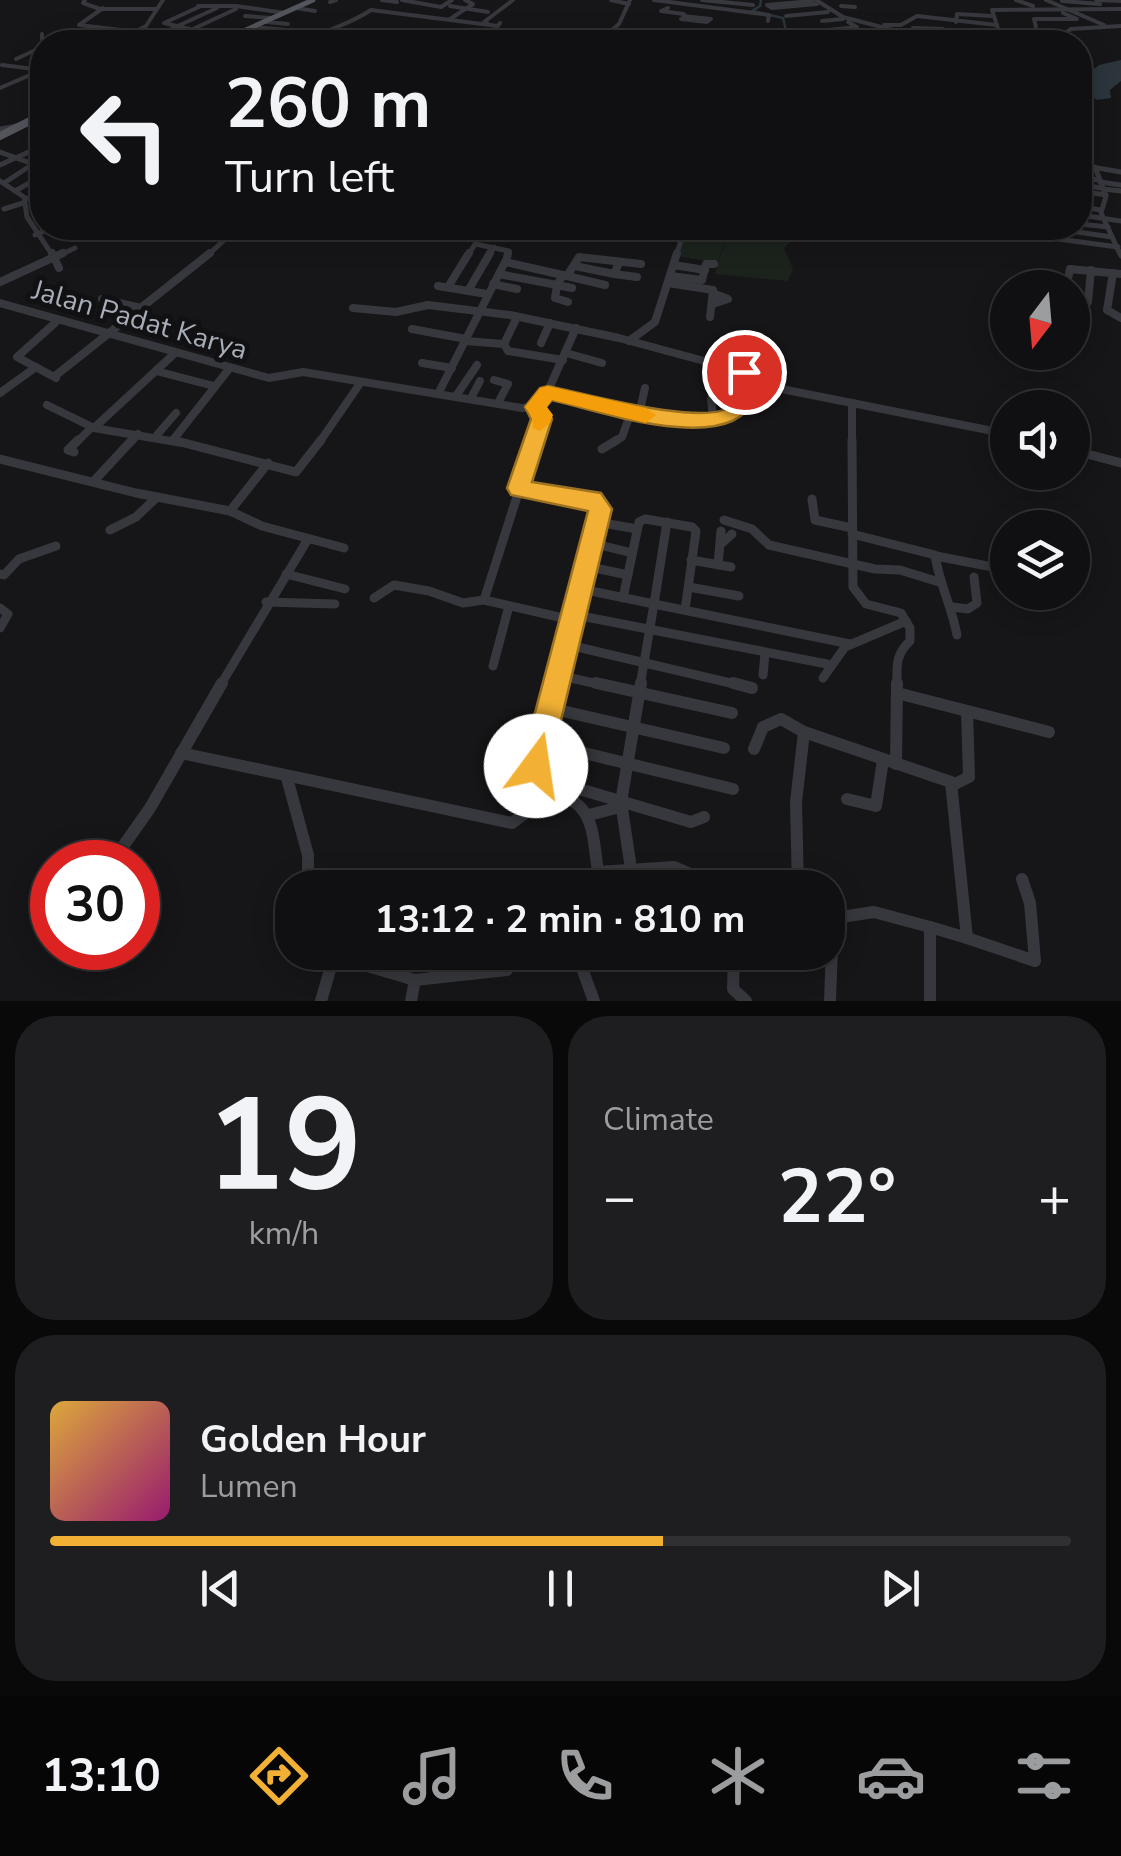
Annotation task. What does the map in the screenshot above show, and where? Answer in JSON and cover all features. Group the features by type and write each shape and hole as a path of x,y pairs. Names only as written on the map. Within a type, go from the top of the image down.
{"main road":[{"path":"246,30 314,0"},
{"path":"0,136 30,120"}],"street":[{"path":"94,7 112,0"},
{"path":"141,30 150,23 163,0"},
{"path":"382,0 423,1 461,13"},
{"path":"465,0 502,7"},
{"path":"487,23 484,22 513,0"},
{"path":"611,0 630,2 612,30"},
{"path":"654,0 685,12 710,18 708,22 693,20 685,12 662,0"},
{"path":"702,0 751,7"},
{"path":"740,0 758,18 769,16 768,21"},
{"path":"766,1 776,0"},
{"path":"1021,0 1034,6"},
{"path":"1046,0 1106,26"},
{"path":"1062,0 1082,10"},
{"path":"1062,0 1120,4"},
{"path":"81,1 94,7 156,10"},
{"path":"1093,1 1098,9"},
{"path":"384,11 399,3"},
{"path":"429,17 451,3 488,12"},
{"path":"450,19 473,4"},
{"path":"1034,14 1120,4"},
{"path":"804,18 786,16 767,5 855,7"},
{"path":"192,6 241,6 285,13"},
{"path":"164,23 201,6"},
{"path":"150,23 193,30 241,6"},
{"path":"786,16 827,6"},
{"path":"814,18 827,6"},
{"path":"808,30 857,26 827,6"},
{"path":"775,10 827,6 884,26 943,30"},
{"path":"1011,6 1056,10"},
{"path":"999,30 992,10 1011,6 1068,12 1078,20 1034,19 1036,27"},
{"path":"170,30 219,7"},
{"path":"650,7 662,8 662,12 685,12 751,7"},
{"path":"70,30 104,8"},
{"path":"296,8 317,9"},
{"path":"360,10 498,26 500,23"},
{"path":"326,30 348,26 368,11"},
{"path":"663,16 685,12"},
{"path":"956,22 957,14 992,16"},
{"path":"245,16 272,18"},
{"path":"895,26 916,16 942,23 998,25"},
{"path":"423,30 438,18"},
{"path":"689,27 693,20"},
{"path":"822,21 846,21"},
{"path":"808,30 846,21"},
{"path":"243,24 288,24"},
{"path":"259,24 288,30"},
{"path":"79,25 118,30"},
{"path":"455,30 461,26"},
{"path":"884,26 886,30"},
{"path":"1069,30 1121,26"},
{"path":"16,59 30,53"},
{"path":"2,65 30,68"},
{"path":"0,88 30,75"},
{"path":"0,129 30,119"},
{"path":"0,165 30,150"},
{"path":"0,152 30,164"},
{"path":"3,185 30,168"},
{"path":"1092,198 1121,175"},
{"path":"18,176 30,177"},
{"path":"16,191 30,183"},
{"path":"3,185 16,191 24,201 30,221"},
{"path":"1092,185 1121,206"},
{"path":"1092,185 1101,191 1121,218"},
{"path":"1092,185 1101,191 1121,191"},
{"path":"1101,191 1121,256"},
{"path":"1092,202 1101,191 1121,191"},
{"path":"4,208 30,199"},
{"path":"1114,238 1121,230"},
{"path":"39,240 59,268"},
{"path":"56,322 17,358 56,378 224,240"},
{"path":"629,341 655,322 679,240"},
{"path":"438,394 510,252 475,244 443,286 488,294"},
{"path":"468,291 494,246"},
{"path":"0,282 75,248"},
{"path":"568,302 555,298 557,286 579,257 641,264"},
{"path":"506,262 605,285"},
{"path":"614,274 619,262"},
{"path":"669,280 702,280 706,264 714,264"},
{"path":"674,265 705,270"},
{"path":"574,266 637,277"},
{"path":"1069,270 1117,274 1108,310 1121,318"},
{"path":"1090,281 1091,270"},
{"path":"499,274 572,288"},
{"path":"669,280 709,289 714,299 710,317"},
{"path":"493,284 517,290"},
{"path":"102,299 142,308"},
{"path":"0,312 4,304"},
{"name":"Jalan Padat Karya","path":"4,304 104,336 269,378 299,372 535,407"},
{"path":"353,308 396,312 428,304 550,323 748,373 751,383 738,411 728,417 678,422 548,392"},
{"path":"504,344 517,317"},
{"path":"541,343 550,323"},
{"path":"412,328 504,344"},
{"path":"484,600 542,419 535,407 548,392 576,328"},
{"path":"647,330 661,332"},
{"path":"504,344 508,351 602,362"},
{"path":"74,452 68,450 175,353"},
{"path":"422,363 452,368"},
{"path":"456,396 476,365"},
{"path":"0,393 36,367"},
{"path":"713,417 711,399 720,367"},
{"path":"173,440 229,369"},
{"path":"156,371 214,386"},
{"path":"494,380 508,384 498,403"},
{"path":"471,398 480,381"},
{"path":"47,405 93,428 156,436 300,470 361,382"},
{"path":"751,383 990,430"},
{"path":"602,449 622,436 646,388"},
{"path":"847,799 876,806 890,762 899,651 911,635 901,614 869,607 857,600 852,564 852,403"},
{"path":"156,436 176,413"},
{"path":"94,480 138,434"},
{"path":"230,454 239,443"},
{"path":"1090,455 1121,463"},
{"path":"0,459 230,511 262,526 344,548"},
{"path":"230,511 268,464"},
{"path":"518,488 600,504 544,780 620,805 691,822 704,817"},
{"path":"110,530 136,517 156,497"},
{"path":"812,499 815,520 936,556 990,566"},
{"path":"623,598 642,520 668,522 695,529 685,610"},
{"path":"181,754 512,823 524,814 604,522 637,529"},
{"path":"630,862 620,805 668,522"},
{"path":"718,565 726,528 752,529 764,544 852,564 900,570 939,582"},
{"path":"128,840 151,810 266,602 308,539"},
{"path":"596,544 632,553"},
{"path":"1,577 17,558 56,546"},
{"path":"936,556 939,582 952,607 957,636"},
{"path":"692,560 731,568"},
{"path":"590,567 628,575"},
{"path":"286,574 345,589"},
{"path":"952,607 968,608 977,603 974,577"},
{"path":"374,598 394,585 429,591 462,603 484,600 827,664"},
{"path":"689,588 740,596"},
{"path":"586,590 850,644"},
{"path":"266,602 335,604"},
{"path":"493,666 509,606"},
{"path":"0,608 8,614 0,628"},
{"path":"730,645 733,620"},
{"path":"823,678 827,664 850,644 906,621"},
{"path":"573,646 752,688"},
{"path":"763,675 765,654"},
{"path":"566,677 732,713"},
{"path":"897,693 1048,732"},
{"path":"558,710 724,748"},
{"path":"953,785 969,777 967,711"},
{"path":"754,748 762,727 781,719 804,732 940,776 953,785"},
{"path":"798,870 796,802 804,732"},
{"path":"551,745 733,789"},
{"path":"287,778 308,856 308,870"},
{"path":"953,785 967,938"},
{"path":"530,791 572,802 589,815 598,870"},
{"path":"589,815 620,805"},
{"path":"619,870 672,865 691,870"},
{"path":"845,917 874,912 1035,961 1030,904 1022,879"},
{"path":"930,927 930,1001"},
{"path":"321,1001 325,970"},
{"path":"392,970 415,980 507,970"},
{"path":"435,970 435,975"},
{"path":"583,970 594,1001"},
{"path":"734,970 734,988 746,1001"},
{"path":"830,970 830,1001"},
{"path":"411,1001 415,980"}],"shaded area":[{"path":"1121,60 1121,81 1110,90 1111,98 1092,97 1092,71 1099,65"},
{"path":"683,240 725,240 718,263 677,256"},
{"path":"725,240 789,240 784,248 793,269 788,281 715,274"}],"waterway":[{"path":"761,0 760,6 752,11 783,18 786,30"}],"slow traffic":[{"path":"540,423 542,413 535,407 548,392 646,415"}],"route":[{"path":"536,766 600,504 518,488 542,419 542,413 535,407 548,392 678,422 728,417 740,409 751,383 752,378 744,372"}]}
